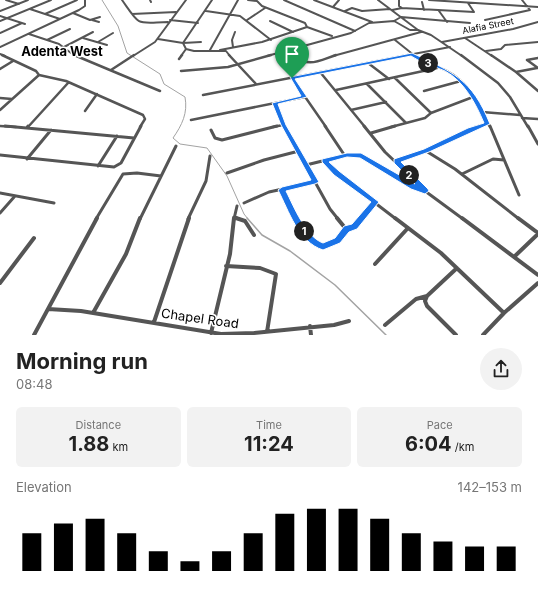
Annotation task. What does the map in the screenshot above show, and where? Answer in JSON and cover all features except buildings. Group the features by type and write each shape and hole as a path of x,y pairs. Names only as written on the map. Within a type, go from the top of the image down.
{"street":[{"path":"6,0 19,4"},
{"path":"0,11 28,0"},
{"path":"0,21 51,0"},
{"path":"45,14 77,0"},
{"path":"0,47 73,13 85,6 85,0"},
{"path":"122,0 132,14 133,18 140,23 169,21 198,22"},
{"path":"111,70 158,39 169,21 186,0"},
{"path":"183,43 206,11 211,0"},
{"path":"210,51 238,0"},
{"path":"248,0 257,1 266,8 305,23 307,27 332,36"},
{"path":"261,4 264,0"},
{"path":"284,0 355,31"},
{"path":"314,0 372,22 394,21 401,18 470,23"},
{"path":"333,7 339,0"},
{"path":"378,0 417,30 431,35 450,47 498,83 510,97 538,144"},
{"path":"399,0 399,6 402,8"},
{"path":"429,0 538,8"},
{"path":"522,0 528,7"},
{"path":"422,2 424,10"},
{"path":"344,11 354,8 362,11 402,8 474,12 468,3"},
{"path":"485,20 529,11 528,7"},
{"path":"247,20 266,8"},
{"path":"30,9 60,19"},
{"path":"206,11 230,14 247,20 252,26 271,40"},
{"path":"439,11 447,22"},
{"path":"132,14 176,12"},
{"path":"73,13 100,22"},
{"path":"0,16 24,24 0,33"},
{"path":"92,20 100,17"},
{"path":"270,21 293,32"},
{"path":"394,21 409,30 417,30"},
{"path":"181,71 214,69 236,64 332,36 355,31 372,22"},
{"name":"Alafia Street","path":"441,42 518,28 538,22"},
{"path":"415,25 417,30"},
{"path":"217,51 233,47 253,45 307,27"},
{"path":"47,40 70,29"},
{"path":"64,47 93,32"},
{"path":"233,47 232,40 235,32"},
{"path":"286,50 301,62 308,64 362,47 421,32"},
{"path":"98,42 114,33"},
{"path":"29,34 64,47 76,57 160,91"},
{"path":"83,38 107,45"},
{"path":"465,38 516,72 537,89"},
{"path":"158,39 183,43 200,42"},
{"path":"394,40 412,54 438,68 448,71 461,81 482,112 519,195"},
{"path":"486,52 502,49 505,45 538,42"},
{"path":"183,43 186,48 194,51 226,52 256,84"},
{"path":"203,95 450,47"},
{"path":"179,59 186,48"},
{"path":"0,54 36,71 39,75 68,83 97,94 145,117 119,165 114,167 0,155"},
{"path":"538,58 527,60 538,68"},
{"path":"0,69 13,61"},
{"path":"368,63 389,79"},
{"path":"336,90 438,68"},
{"path":"516,72 538,68"},
{"path":"320,72 385,152 396,161 425,191 515,256 538,275"},
{"path":"0,110 39,75"},
{"path":"292,78 345,156"},
{"path":"396,78 431,113"},
{"path":"424,92 461,81"},
{"path":"27,128 68,83"},
{"path":"367,84 406,123"},
{"path":"85,111 97,94"},
{"path":"190,120 305,97"},
{"path":"371,133 425,118 431,113 473,97"},
{"path":"0,98 12,99"},
{"path":"351,110 386,102"},
{"path":"275,103 283,125 315,182 336,217 346,229"},
{"path":"482,112 538,119"},
{"path":"396,161 426,150 470,129 487,124"},
{"path":"211,130 215,138 222,140 283,125"},
{"path":"0,126 134,138"},
{"path":"28,159 51,130"},
{"path":"98,166 117,136"},
{"path":"93,313 126,254 141,216 176,146"},
{"path":"426,150 462,174 538,233 515,256"},
{"path":"227,173 264,160 299,152"},
{"path":"154,322 185,226 206,181 210,156"},
{"path":"306,165 345,156 361,156 413,187 425,191"},
{"path":"324,160 336,173 441,253 504,313"},
{"path":"462,174 493,160 504,160"},
{"path":"34,335 90,229 123,174 127,172 162,176"},
{"path":"244,203 251,198 315,182"},
{"path":"282,190 300,227 316,244 323,246 338,240 346,229 355,227 375,202"},
{"path":"0,193 54,203"},
{"path":"0,213 15,196"},
{"path":"211,333 234,230 234,217 237,206"},
{"path":"234,217 245,221 254,235"},
{"path":"375,264 408,228"},
{"path":"0,283 34,238"},
{"path":"226,266 266,269 276,274 267,332"},
{"path":"385,325 416,299 427,296 457,268"},
{"path":"483,335 504,313 538,283"},
{"path":"427,296 425,301 427,306 456,335"},
{"name":"Chapel Road","path":"48,309 93,313 154,322 211,333 243,335 310,326 336,325 349,321"},
{"path":"310,326 311,335"}],"waterway":[{"path":"102,0 118,26 127,53 160,74 164,84 185,97 186,108 184,119 173,138 180,144 207,148 227,176 244,214 248,219"},
{"path":"247,218 262,235 290,251 335,285 386,335"}],"district":[{"name":"Adenta West","path":"62,51"}],"route":[{"path":"412,54 418,59 448,71 461,81 481,108 487,124 470,129 426,150 417,152 396,161 425,191 413,187 361,156 347,155 324,160 336,173 375,202 355,227 346,229 338,240 323,246 316,244 300,227 293,216 282,190 315,182 283,125 275,103 305,97 292,78 335,68 398,58 412,54"}]}
